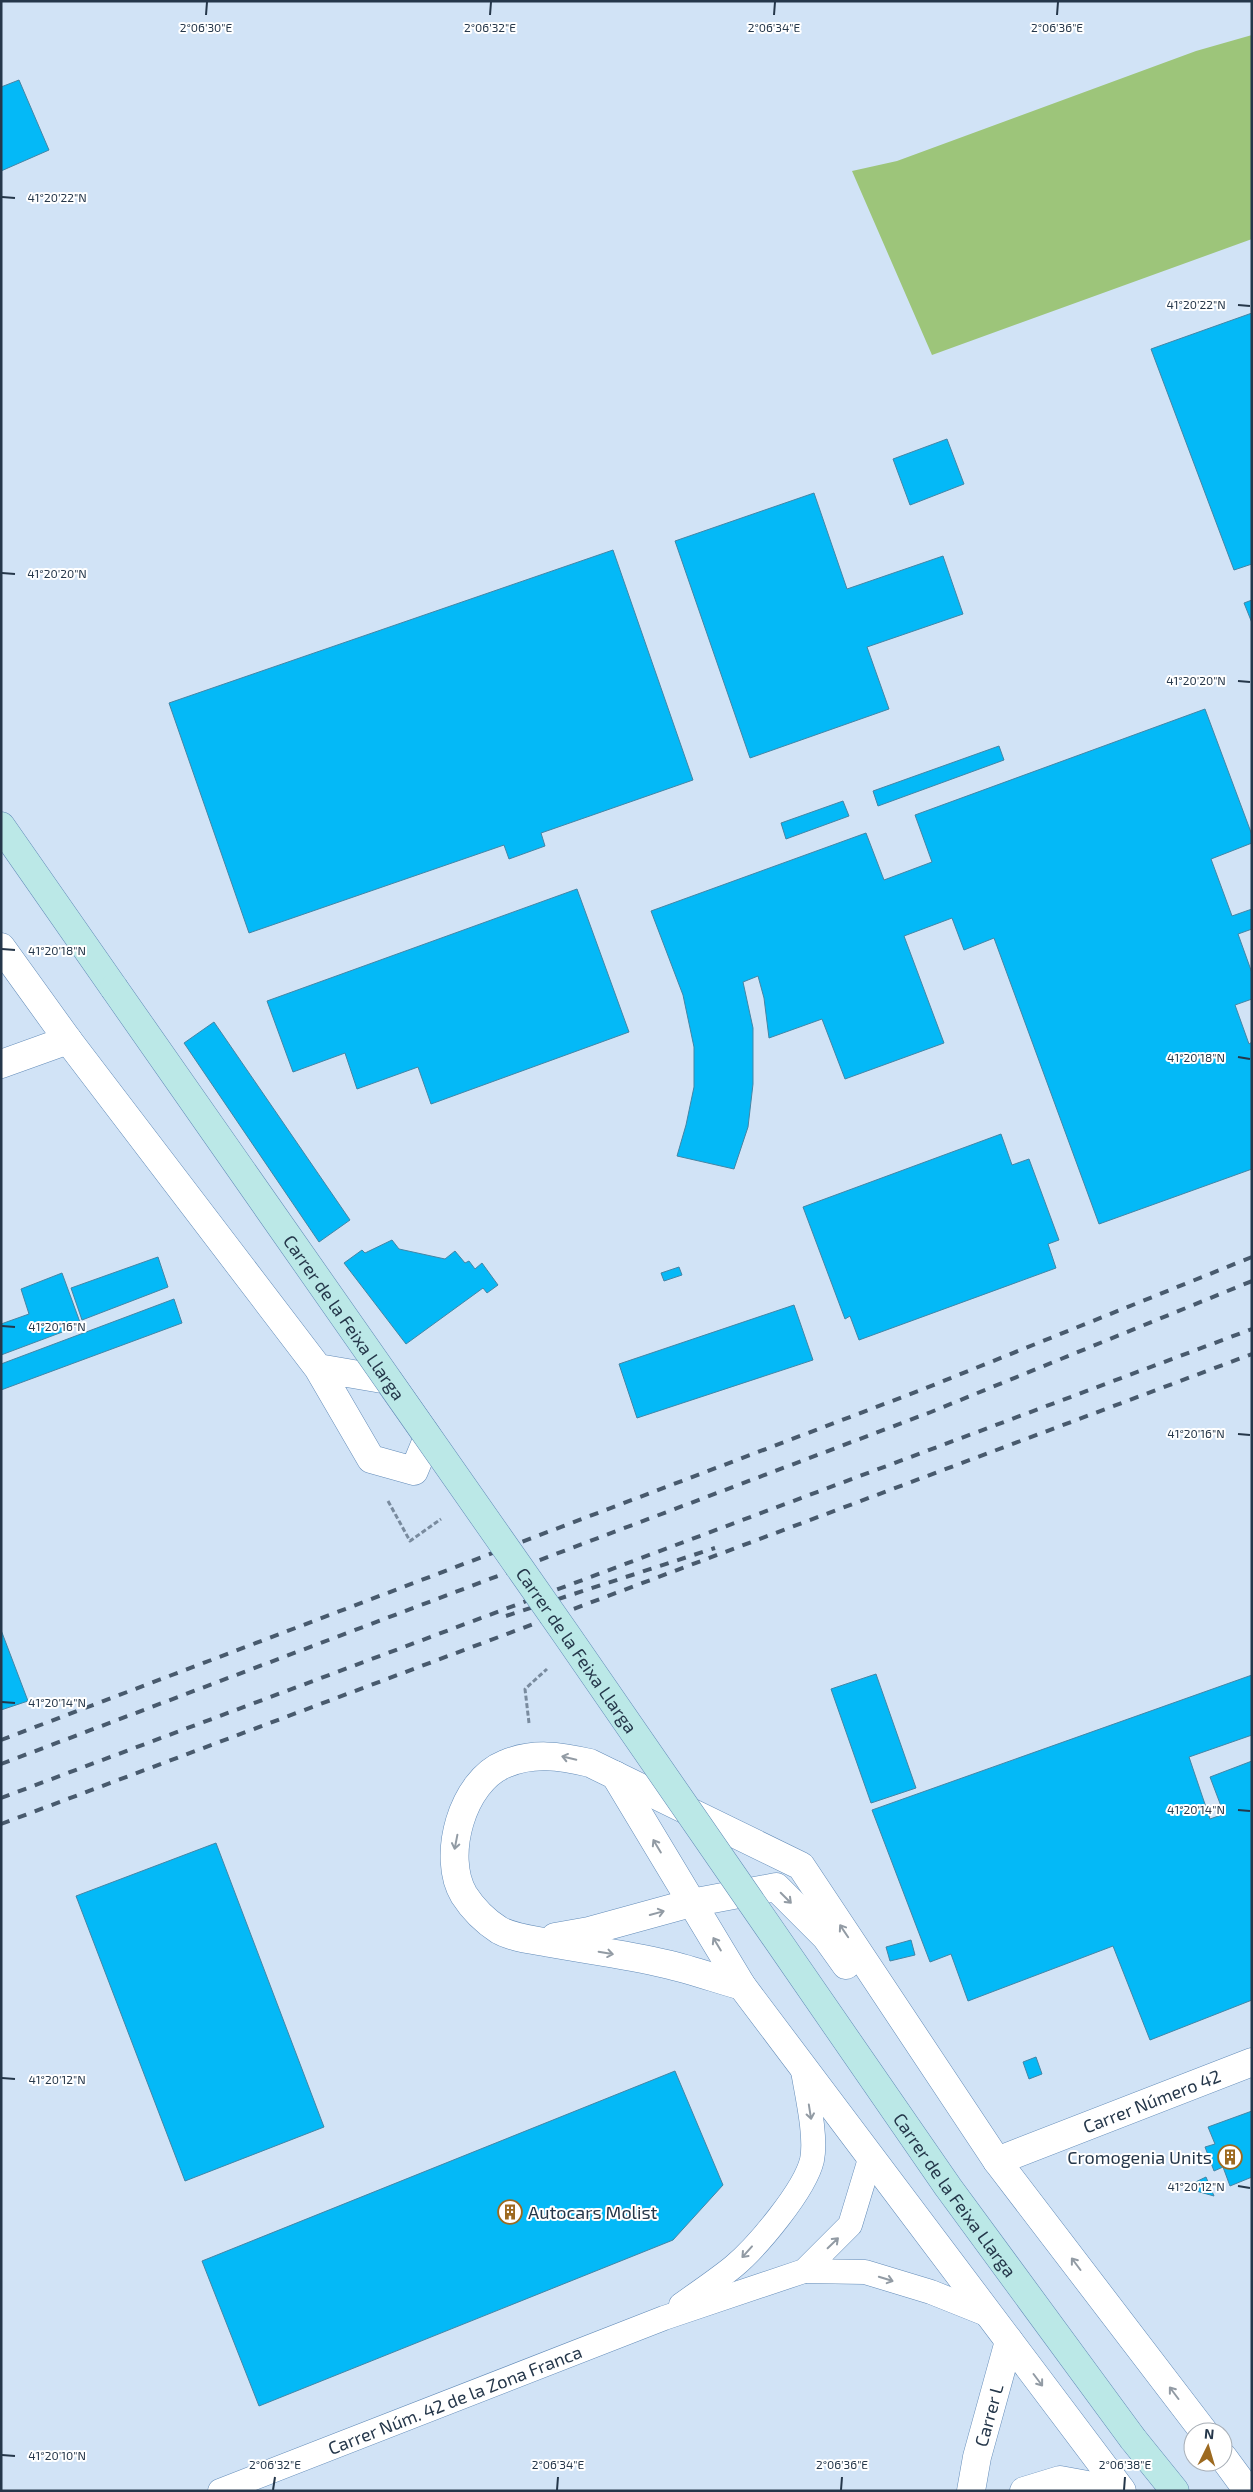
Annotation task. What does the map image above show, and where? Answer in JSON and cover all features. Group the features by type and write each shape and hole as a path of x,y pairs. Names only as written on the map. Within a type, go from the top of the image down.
{"main road":[{"name":"Carrer de la Feixa Llarga","path":"1,826 566,1634 948,2187 1133,2438 1175,2491"}],"street":[{"path":"1,947 68,1040 318,1368"},
{"path":"1,1064 68,1040"},
{"path":"742,1986 666,1964 524,1938 501,1931 479,1914 464,1894 456,1872 454,1850 460,1821 469,1798 484,1777 503,1764 532,1756 561,1756 590,1763 801,1866 997,2161 1196,2422"},
{"path":"615,1775 742,1986 1121,2491"},
{"path":"524,1938 564,1937 691,1903 776,1887 826,1937 870,1996 952,2123 997,2161"},
{"name":"Carrer Número 42","path":"997,2161 1252,2062"},
{"name":"Carrer L","path":"971,2491 977,2457 1009,2341"},
{"path":"1233,2471 1248,2491"},
{"path":"1024,2491 1060,2480 1121,2491"}],"lane":[{"name":"Carrer Núm. 42 de la Zona Franca","path":"664,2318 735,2266 791,2203 795,2196 812,2160 812,2117 801,2064"},
{"name":"Carrer Núm. 42 de la Zona Franca","path":"804,2272 850,2225 870,2159"},
{"name":"Carrer Núm. 42 de la Zona Franca","path":"220,2491 664,2318 804,2272 865,2272 931,2292 991,2316"}],"path":[{"path":"410,1541 441,1519"},
{"path":"525,1689 549,1667"}],"green space":[{"path":"1252,35 1252,239 932,355 852,171 897,161 1196,51"}],"building":[{"path":"19,80 49,150 1,171 1,87"},
{"path":"1252,313 1252,564 1234,570 1151,349"},
{"path":"947,439 964,484 910,505 893,459"},
{"path":"814,493 847,589 943,556 963,614 867,647 889,709 750,758 675,541"},
{"path":"613,550 693,780 541,833 545,846 509,859 504,845 249,933 169,703"},
{"path":"1252,600 1252,623 1244,603"},
{"path":"1205,709 1252,835 1252,843 1211,859 1232,916 1252,909 1252,929 1238,934 1252,973 1252,999 1235,1005 1249,1044 1252,1042 1252,1169 1099,1224 994,938 964,950 952,918 904,936 944,1043 845,1079 822,1019 769,1038 764,998 758,976 743,982 753,1028 753,1084 748,1127 734,1169 677,1156 694,1087 694,1047 683,995 651,911 866,833 884,880 932,862 915,815"},
{"path":"999,746 1004,760 878,806 873,791"},
{"path":"843,801 849,816 786,839 781,823"},
{"path":"577,889 629,1032 431,1104 418,1067 357,1089 345,1053 293,1072 267,1001"},
{"path":"214,1022 350,1220 319,1242 184,1043"},
{"path":"1001,1134 1012,1165 1029,1159 1059,1240 1048,1244 1056,1268 859,1340 850,1316 845,1319 803,1207"},
{"path":"392,1240 399,1249 445,1259 455,1251 465,1263 469,1261 475,1269 482,1263 498,1285 487,1293 483,1288 406,1344 344,1263 362,1250 365,1253"},
{"path":"158,1257 168,1287 82,1320 71,1288"},
{"path":"679,1267 682,1275 664,1281 661,1273"},
{"path":"62,1273 81,1325 1,1355 1,1324 29,1314 21,1289"},
{"path":"174,1299 182,1323 1,1390 1,1364"},
{"path":"794,1305 813,1360 637,1418 619,1364"},
{"path":"1,1630 28,1701 1,1710"},
{"path":"876,1674 916,1788 871,1803 831,1689"},
{"path":"1252,1675 1252,1735 1189,1757 1210,1819 1224,1814 1210,1777 1252,1761 1252,2000 1150,2040 1113,1946 968,2001 951,1954 930,1962 872,1810"},
{"path":"216,1843 324,2127 185,2181 76,1896"},
{"path":"911,1940 915,1955 890,1961 886,1947"},
{"path":"1036,2057 1042,2074 1029,2079 1023,2062"},
{"name":"Autocars Molist","path":"675,2071 723,2185 673,2240 259,2406 202,2261"},
{"name":"Cromogenia Units","path":"1252,2111 1252,2177 1230,2186 1223,2167 1214,2171 1205,2147 1215,2144 1208,2127"},
{"path":"1206,2177 1214,2196 1189,2189 1187,2186"}],"railway":[{"path":"1,1740 921,1390 1252,1257"},
{"path":"1,1764 931,1412 1252,1281"},
{"path":"1,1798 1252,1329"},
{"path":"1,1824 1252,1354"},
{"path":"506,1616 715,1548"}],"place":[{"name":"Cromogenia Units","path":"1230,2157"},
{"name":"Autocars Molist","path":"510,2212"}]}
